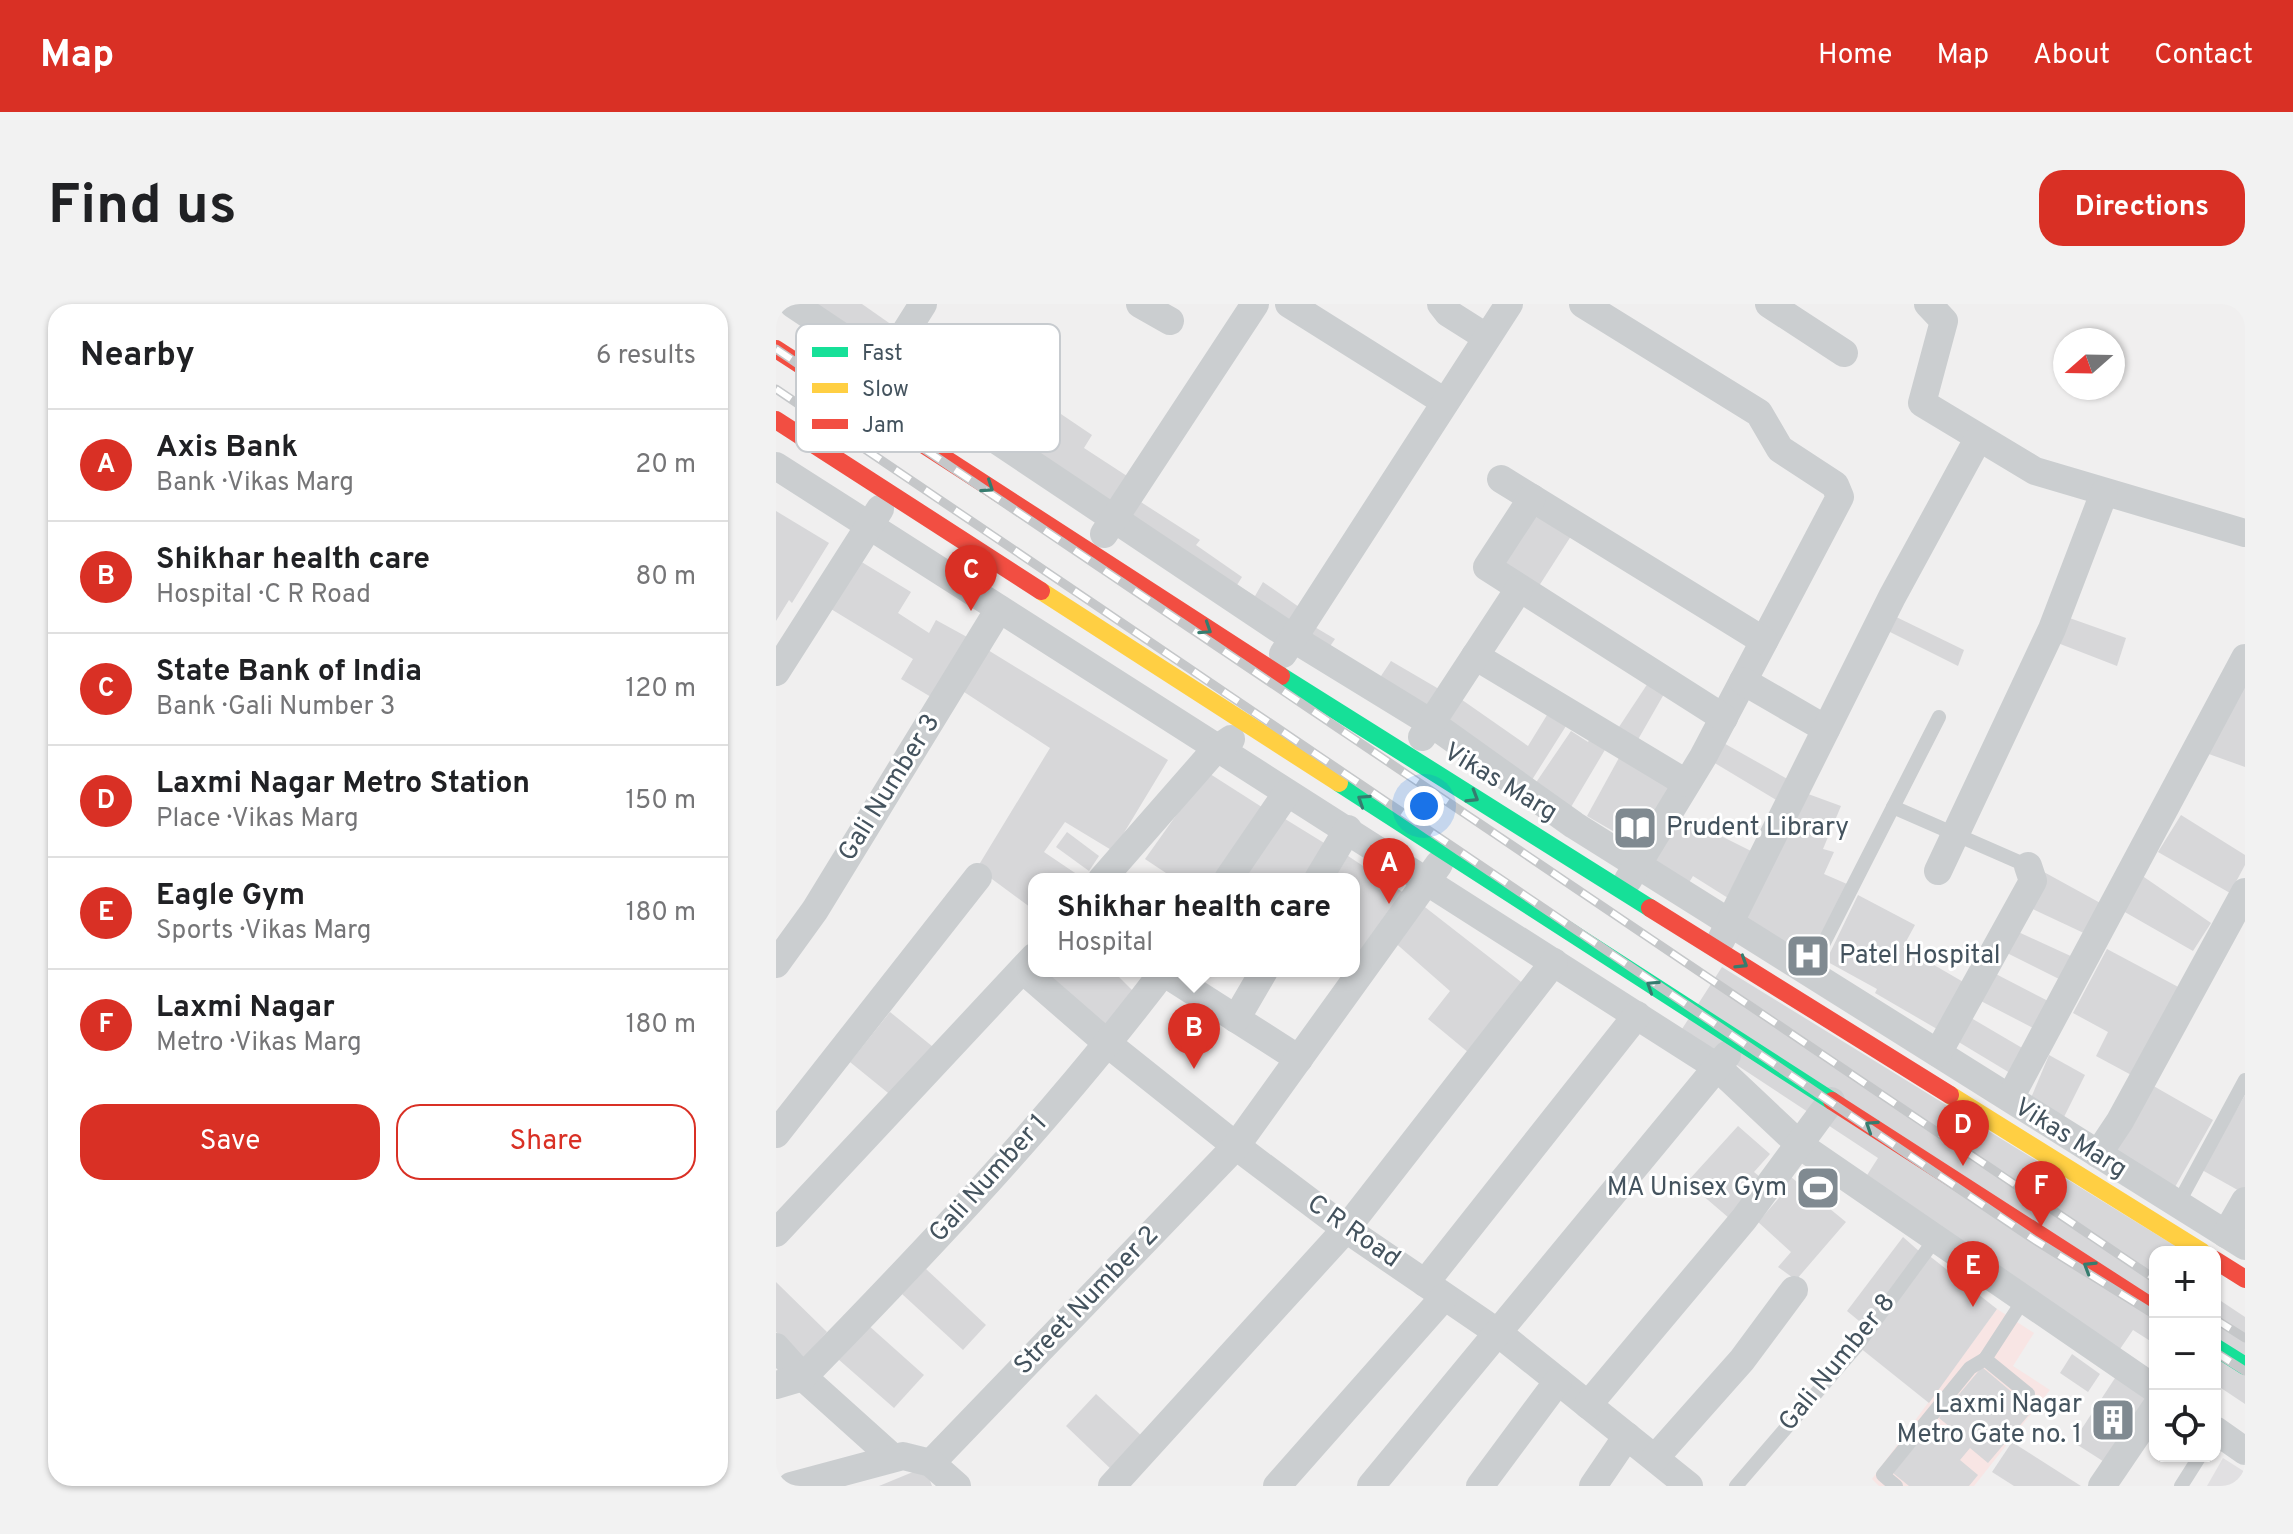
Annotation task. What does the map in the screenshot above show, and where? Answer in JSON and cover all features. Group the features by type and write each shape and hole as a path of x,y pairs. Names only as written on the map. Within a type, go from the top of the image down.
{"main road":[{"name":"Vikas Marg","path":"776,349 796,362"},
{"path":"776,420 796,433"},
{"path":"827,452 2149,1305"},
{"name":"Vikas Marg","path":"933,452 1408,758 1622,889 1723,935 2193,1246"},
{"path":"2229,1247 2245,1279"},
{"path":"2221,1351 2245,1366"}],"street":[{"path":"793,304 822,324"},
{"path":"910,324 923,304"},
{"path":"1140,304 1170,321"},
{"path":"1090,555 1255,304"},
{"path":"1289,304 1322,312 1445,402"},
{"path":"1441,304 1448,313 1486,337"},
{"path":"1270,670 1294,639 1509,304"},
{"path":"1583,304 1759,413 1780,449 1839,490 1838,506 1724,718 1622,889"},
{"path":"1769,304 1844,353"},
{"path":"1928,304 1944,321 1922,403 2035,471 2245,533"},
{"path":"1723,935 1892,597 1978,439"},
{"path":"1012,452 1294,639 1431,723 1574,825 1636,864 1723,935 1809,972 2179,1202 2229,1247 2245,1201"},
{"path":"776,466 1215,750 1348,829 1717,1067 1801,1146 2149,1385"},
{"path":"1501,479 1764,641"},
{"path":"776,672 891,492"},
{"path":"1938,871 2052,629 2104,493"},
{"path":"1532,498 1487,567 1724,718"},
{"path":"1408,758 1519,589"},
{"name":"Gali Number 3","path":"776,964 815,910 999,609"},
{"path":"1475,656 1686,783"},
{"path":"2010,1098 2245,658"},
{"path":"1743,681 1826,729"},
{"path":"1107,873 1215,750 1249,726"},
{"path":"1232,873 1286,794"},
{"path":"1322,873 1348,829"},
{"name":"Street Number 2","path":"1360,974 1446,853"},
{"path":"1938,1053 2033,881 2028,866"},
{"path":"776,1134 978,877"},
{"path":"2098,1154 2120,1121 2245,892"},
{"path":"1112,1486 1346,1229 1554,962"},
{"path":"776,1233 1028,963"},
{"name":"C R Road","path":"1042,977 1108,1044 1236,1146 1346,1229 1497,1332 1689,1486"},
{"name":"Gali Number 1","path":"789,1381 955,1220 1108,1044 1160,977"},
{"path":"1172,977 1299,1059"},
{"path":"1236,1019 1260,977"},
{"name":"Street Number 2","path":"931,1463 1236,1146 1358,977"},
{"path":"1277,1486 1435,1290 1637,1015"},
{"path":"1371,1486 1738,1042"},
{"path":"1588,1405 1801,1146 1831,1101"},
{"path":"1655,1458 1742,1360 1794,1290"},
{"path":"776,1347 789,1381 892,1457"},
{"path":"1480,1486 1558,1381"},
{"path":"2102,1486 2149,1417"},
{"path":"2221,1435 2245,1451"},
{"path":"1593,1486 1627,1436"},
{"path":"791,1486 864,1476 892,1457 917,1457 931,1463 957,1486"}],"lane":[{"path":"1809,972 1939,717"},
{"path":"1893,807 2028,866"},
{"path":"2179,1202 2245,1080"},
{"name":"Gali Number 8","path":"1736,1486 1856,1347 1936,1238"},
{"path":"1896,1486 1883,1475 1970,1368 1985,1359 2024,1299"},
{"path":"1985,1359 2028,1394"},
{"path":"2181,1486 2196,1462"}],"shaded area":[{"path":"1997,1309 2034,1333 2013,1366 2050,1390 1974,1486 1879,1486 1872,1479"},
{"path":"2223,1458 2245,1472 2245,1486 2207,1486"}],"building":[{"path":"816,304 862,304 891,324 845,324"},
{"path":"1060,413 1092,435 1084,448 1127,476 1106,507 1025,452 1060,452"},
{"path":"1133,497 1200,540 1196,545 1242,577 1237,585 1255,596 1263,582 1299,607 1285,628 1120,519"},
{"path":"1534,506 1573,533 1537,589 1496,563"},
{"path":"776,511 829,543 792,603 789,600 776,621"},
{"path":"860,561 911,592 898,613 929,633 936,620 967,637 931,697 901,679 913,659 831,609"},
{"path":"1888,613 1964,650 1958,666 1882,628"},
{"path":"2061,615 2126,638 2117,666 2050,640"},
{"path":"1308,623 1335,639 1324,655 1299,638"},
{"path":"983,647 1168,760 1113,851 1065,822 1044,852 1075,873 1028,873 1028,906 977,868 1050,748 958,688"},
{"path":"1391,661 1444,692 1429,715 1377,682"},
{"path":"1652,677 1668,687 1636,743 1617,730"},
{"path":"2245,677 2245,767 2206,753"},
{"path":"1455,695 1528,746 1547,715 1566,726 1530,783 1438,721"},
{"path":"1571,731 1588,742 1594,732 1609,743 1571,807 1535,784"},
{"path":"1720,741 1791,781 1783,804 1713,762"},
{"path":"1620,756 1672,786 1637,845 1587,816"},
{"path":"1207,772 1268,811 1225,873 1166,873 1145,859"},
{"path":"1800,791 1841,806 1823,849 1834,852 1824,874 1847,884 1811,962 1736,919"},
{"path":"1673,812 1753,852 1728,898 1693,876 1685,889 1643,865"},
{"path":"1277,814 1329,846 1311,873 1241,872"},
{"path":"2181,815 2245,855 2245,865 2230,893 2158,852"},
{"path":"1067,832 1099,856 1089,871 1056,847"},
{"path":"1342,852 1407,895 1361,959 1360,873 1327,873"},
{"path":"2042,871 2104,905 2088,935 2026,906"},
{"path":"2141,875 2211,923 2193,951 2123,911"},
{"path":"1858,895 1915,925 1903,947 1965,983 1937,1029 1875,993 1877,989 1826,961"},
{"path":"1421,904 1529,988 1475,1058 1428,1019 1450,991 1392,940"},
{"path":"2014,930 2075,958 2063,981 2003,951"},
{"path":"2107,949 2182,989 2135,1077 2096,1056 2108,1032 2073,1013"},
{"path":"1722,967 2175,1246 2149,1246 2149,1340 2133,1330 2118,1352 1862,1183 1878,1158 1682,1029"},
{"path":"1992,972 2054,1004 2039,1031 1977,999"},
{"path":"1044,977 1119,977 1135,993 1103,1030"},
{"path":"890,1012 938,1051 898,1101 850,1062"},
{"path":"1966,1015 2029,1052 2015,1076 1952,1038"},
{"path":"2049,1055 2085,1075 2061,1123 2028,1105"},
{"path":"2150,1084 2213,1120 2175,1187 2113,1152"},
{"path":"2245,1095 2245,1189 2243,1193 2202,1170"},
{"path":"1738,1126 1770,1154 1754,1172 1766,1182 1736,1224 1687,1182"},
{"path":"1791,1177 1846,1222 1796,1280 1778,1267 1791,1252 1758,1222 1779,1198 1775,1195"},
{"path":"1903,1237 1920,1252 1864,1325 1847,1311"},
{"path":"1927,1254 1997,1309 1929,1403 1859,1347"},
{"path":"926,1269 986,1325 963,1350 902,1294"},
{"path":"776,1282 827,1332 803,1359 776,1332"},
{"path":"2221,1301 2245,1317 2245,1404 2221,1388"},
{"path":"868,1325 924,1375 894,1408 838,1359"},
{"path":"2072,1354 2100,1374 2088,1392 2060,1373"},
{"path":"1982,1367 2033,1410 1988,1463 1970,1448 1960,1460 1978,1475 1969,1486 1909,1486 1893,1473 1926,1433 1937,1443 1950,1427 1939,1418"},
{"name":"Laxmi Nagar Metro Gate no. 1","path":"2117,1375 2149,1396 2149,1403 2109,1465 2073,1442"},
{"path":"1096,1394 1144,1438 1113,1471 1066,1426"},
{"path":"2012,1442 2081,1486 2014,1486 1992,1472"},
{"path":"925,1467 932,1486 879,1486"}],"railway":[{"path":"776,349 796,362"},
{"path":"776,389 796,403"},
{"path":"869,452 2033,1239 2149,1311"},
{"path":"929,452 2149,1275"},
{"path":"2221,1323 2245,1338"},
{"path":"2221,1356 2245,1371"}],"traffic: fast":[{"path":"1281,676 1650,908"},
{"path":"1339,783 1832,1101"},
{"path":"2221,1351 2245,1366"}],"traffic: slow":[{"path":"1041,591 1339,783"},
{"path":"1950,1095 2192,1246"}],"traffic: jam":[{"path":"776,349 796,362"},
{"path":"776,420 796,433"},
{"path":"826,452 1041,591"},
{"path":"935,452 1281,676"},
{"path":"1650,908 1950,1095"},
{"path":"1832,1101 2149,1305"},
{"path":"2221,1264 2245,1279"}],"place":[{"name":"State Bank of India","path":"971,611"},
{"name":"Prudent Library","path":"1635,828"},
{"name":"Axis Bank","path":"1389,904"},
{"name":"Patel Hospital","path":"1808,956"},
{"name":"Shikhar health care","path":"1194,1069"},
{"name":"Laxmi Nagar Metro Station","path":"1963,1166"},
{"name":"MA Unisex Gym","path":"1818,1188"},
{"name":"Laxmi Nagar","path":"2041,1227"},
{"name":"Eagle Gym","path":"1973,1307"},
{"name":"Laxmi Nagar Metro Gate no. 1","path":"2113,1420"}]}
